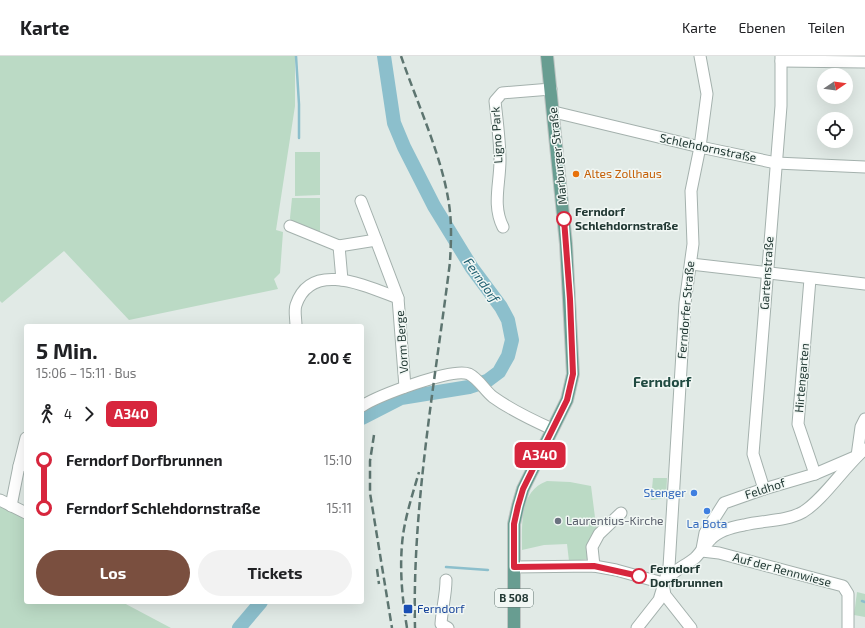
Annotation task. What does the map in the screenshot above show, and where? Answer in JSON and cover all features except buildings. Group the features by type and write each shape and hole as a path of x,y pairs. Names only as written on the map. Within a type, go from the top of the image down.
{"main road":[{"name":"Marburger Straße","path":"514,628 514,524 518,506 523,489 567,400 573,374 567,252 554,112 547,56"}],"street":[{"name":"Ferndorfer Straße","path":"637,628 659,600 669,567 686,303 693,244 691,191 700,147 708,94 700,56"},
{"path":"781,58 865,62"},
{"name":"Gartenstraße","path":"764,489 753,454 781,106 781,58"},
{"name":"Ligno Park","path":"503,227 498,217 496,194 500,160 495,101 502,93 551,89"},
{"name":"Schlehdornstraße","path":"554,112 700,147 776,163 865,166"},
{"name":"Vorm Berge","path":"361,201 398,298 405,387 435,377 467,373 473,376 492,396 532,421 552,429"},
{"path":"290,226 339,246 376,240"},
{"path":"339,246 342,280"},
{"path":"691,264 865,284"},
{"name":"Vorm Berge","path":"296,324 296,306 302,292 311,284 324,278 342,280 370,287 398,298"},
{"name":"Hirtengarten","path":"810,278 798,424 815,474"},
{"path":"364,405 405,387"},
{"path":"663,583 673,572 684,566 702,551 711,539 721,532 743,525 788,518 803,512 816,501 861,453 861,427 865,419"},
{"name":"Feldhof","path":"702,551 705,532 724,503 815,474 861,453"},
{"path":"11,506 23,466"},
{"path":"0,500 24,512"},
{"path":"594,566 592,547 599,534 621,513"},
{"name":"Auf der Rennwiese","path":"702,551 719,553 844,586 848,594 848,628"},
{"path":"514,567 594,566 616,570 663,583"},
{"path":"446,580 446,596 443,601 441,624 448,628"},
{"path":"663,583 665,595 691,628"}],"green space":[{"path":"0,56 295,56 295,106 276,230 283,232 280,273 274,279 278,289 129,320 64,251 2,303 0,301"},
{"path":"295,152 320,152 320,195 295,196"},
{"path":"292,198 320,198 320,236 292,224 290,218"},
{"path":"653,478 667,478 666,498 651,500"},
{"path":"547,481 570,482 591,486 597,533 590,559 569,561 567,544 544,545 522,550 524,510 527,501 531,492"},
{"path":"0,507 24,518 24,604 126,604 171,628 0,628"},
{"path":"857,592 865,594 865,617 854,615"}],"waterway":[{"path":"296,56 299,104 299,138"},
{"name":"Ferndorf","path":"364,417 401,398 469,387 487,381 499,372 508,356 512,340 508,320 501,307 472,268 434,206 404,147 394,123 384,56"},
{"path":"446,567 488,570"},
{"name":"Ferndorf","path":"239,628 259,604"}],"railway":[{"path":"401,56 441,167 446,186 451,226 450,262 421,490 417,536 415,628"},
{"path":"374,435 370,461 370,493 392,628"},
{"path":"407,628 401,558 406,519 419,472"},
{"path":"377,569 379,584"}],"bus line":[{"name":"A340","path":"564,219 570,299 573,374 567,400 523,489 514,524 514,567 594,566 606,567 639,576"}],"place":[{"name":"Altes Zollhaus","path":"576,174"},
{"name":"Ferndorf Schlehdornstraße","path":"564,219"},
{"name":"Stenger","path":"694,493"},
{"name":"La Bota","path":"707,511"},
{"name":"Laurentius-Kirche","path":"558,521"},
{"name":"Ferndorf Dorfbrunnen","path":"639,576"},
{"name":"Ferndorf","path":"408,609"}],"district":[{"name":"Ferndorf","path":"662,382"}]}
